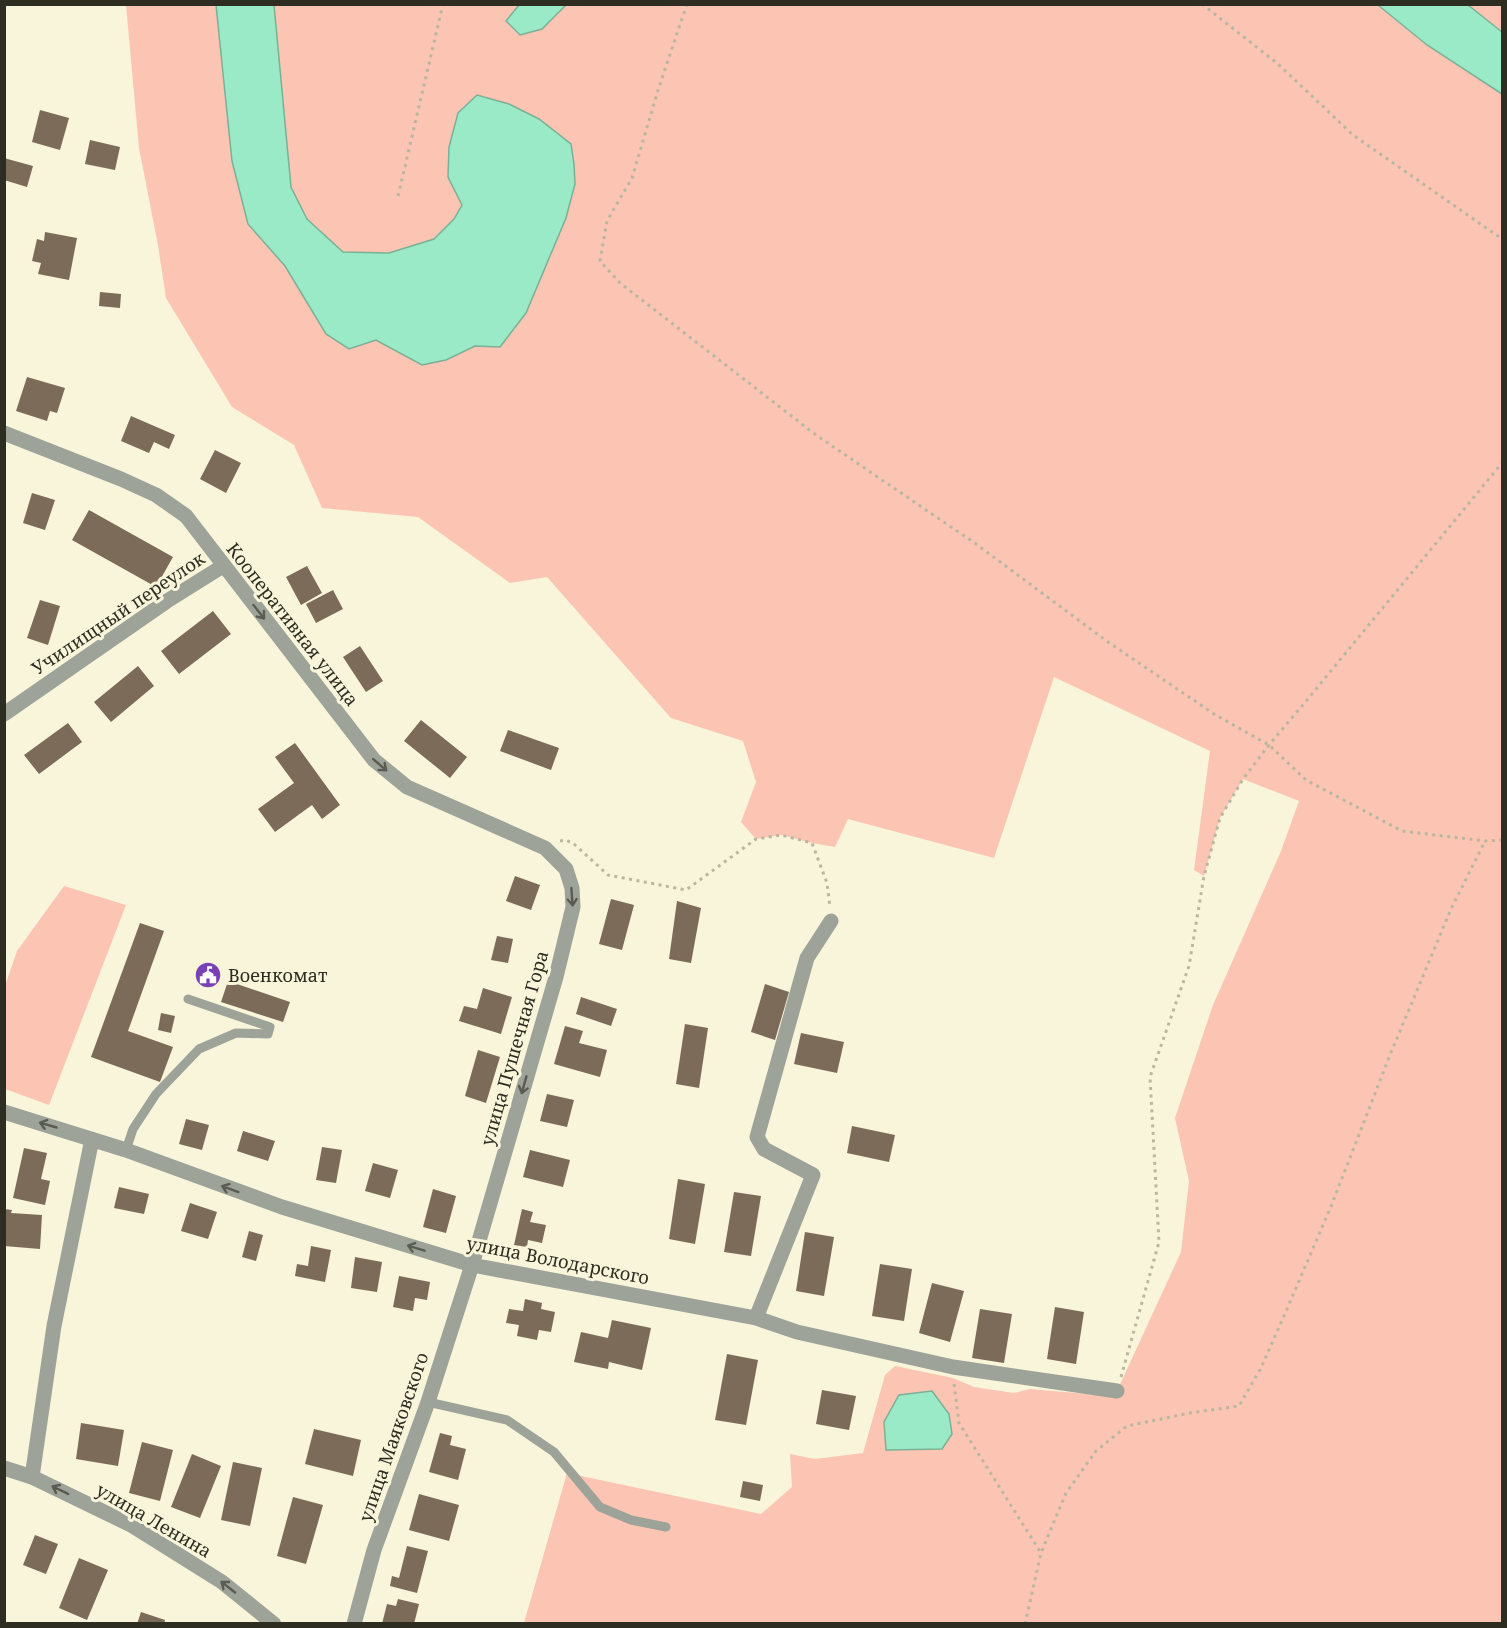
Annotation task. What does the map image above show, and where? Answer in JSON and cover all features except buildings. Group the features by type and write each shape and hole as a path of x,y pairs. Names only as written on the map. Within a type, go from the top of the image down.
{"street":[{"name":"Кооперативная улица","path":"4,433 121,479 156,495 186,516 374,760 407,787 545,848"},
{"name":"Училищный переулок","path":"4,714 167,601 223,566"},
{"name":"улица Пушечная Гора","path":"472,1265 556,977 573,907 572,888 566,869 545,848"},
{"path":"756,1318 813,1175 764,1149 757,1137 807,958 831,921"},
{"name":"улица Володарского","path":"4,1112 126,1150 282,1207 472,1265 756,1318 797,1332 952,1367 1117,1391"},
{"path":"32,1477 54,1326 92,1139"},
{"name":"улица Маяковского","path":"354,1623 374,1550 428,1402 472,1265"},
{"name":"улица Ленина","path":"4,1468 32,1477 131,1525 222,1582 274,1623"}],"lane":[{"path":"126,1150 133,1130 156,1094 199,1049 236,1033 268,1034 270,1027 188,999"},
{"path":"428,1402 507,1420 554,1452 600,1507 631,1520 666,1527"}],"path":[{"path":"398,196 443,4"},
{"path":"687,4 632,178 607,221 600,261 620,283 816,435 976,544 1108,642 1214,714 1269,745 1306,780 1402,831 1485,841 1503,840"},
{"path":"1202,4 1278,64 1353,135 1503,239"},
{"path":"1117,1391 1159,1242 1150,1077 1189,966 1204,876 1220,818 1243,779 1269,745 1503,463"},
{"path":"545,848 555,842 566,840 574,844 608,875 686,890 756,839 780,835 812,843 827,883 831,921"},
{"path":"1025,1623 1041,1553 1066,1493 1096,1451 1127,1426 1239,1406 1261,1368 1287,1310 1451,909 1485,841"},
{"path":"952,1367 959,1423 1041,1553"}],"shaded area":[{"path":"566,4 1377,5 1427,45 1502,94 1502,1623 524,1623 567,1473 761,1514 792,1487 790,1454 815,1459 863,1453 885,1375 895,1366 953,1378 974,1387 1014,1393 1030,1389 1110,1396 1117,1391 1181,1252 1189,1181 1175,1118 1213,1005 1281,851 1299,801 1243,779 1220,818 1204,876 1194,870 1210,751 1054,677 994,858 848,819 835,847 781,835 756,839 741,822 756,782 743,741 671,718 547,577 510,583 418,517 322,508 294,445 232,407 166,298 139,148 126,5 216,5 232,161 248,224 285,266 326,334 349,349 376,340 446,360 475,346 500,347 526,313 448,177 462,206 454,219 434,239 389,253 343,252 307,219 291,187 274,5 519,5 506,21 542,29"},
{"path":"216,5 274,5 291,187 307,219 343,252 389,253 434,239 454,219 462,205 448,177 449,147 458,113 477,95 509,104 539,119 571,144 575,184 566,218 526,313 500,347 475,346 446,360 422,365 376,340 349,349 326,334 285,266 248,224 232,161"},
{"path":"519,5 566,5 542,29 520,35 506,21"},
{"path":"1378,5 1468,5 1502,32 1502,94 1427,45"},
{"path":"1468,5 1502,5 1502,32"},
{"path":"64,886 126,905 49,1105 5,1089 5,986 17,951"},
{"path":"932,1391 949,1414 952,1434 942,1449 886,1450 884,1422 899,1395"}],"place":[{"name":"Военкомат","path":"208,975"}]}
